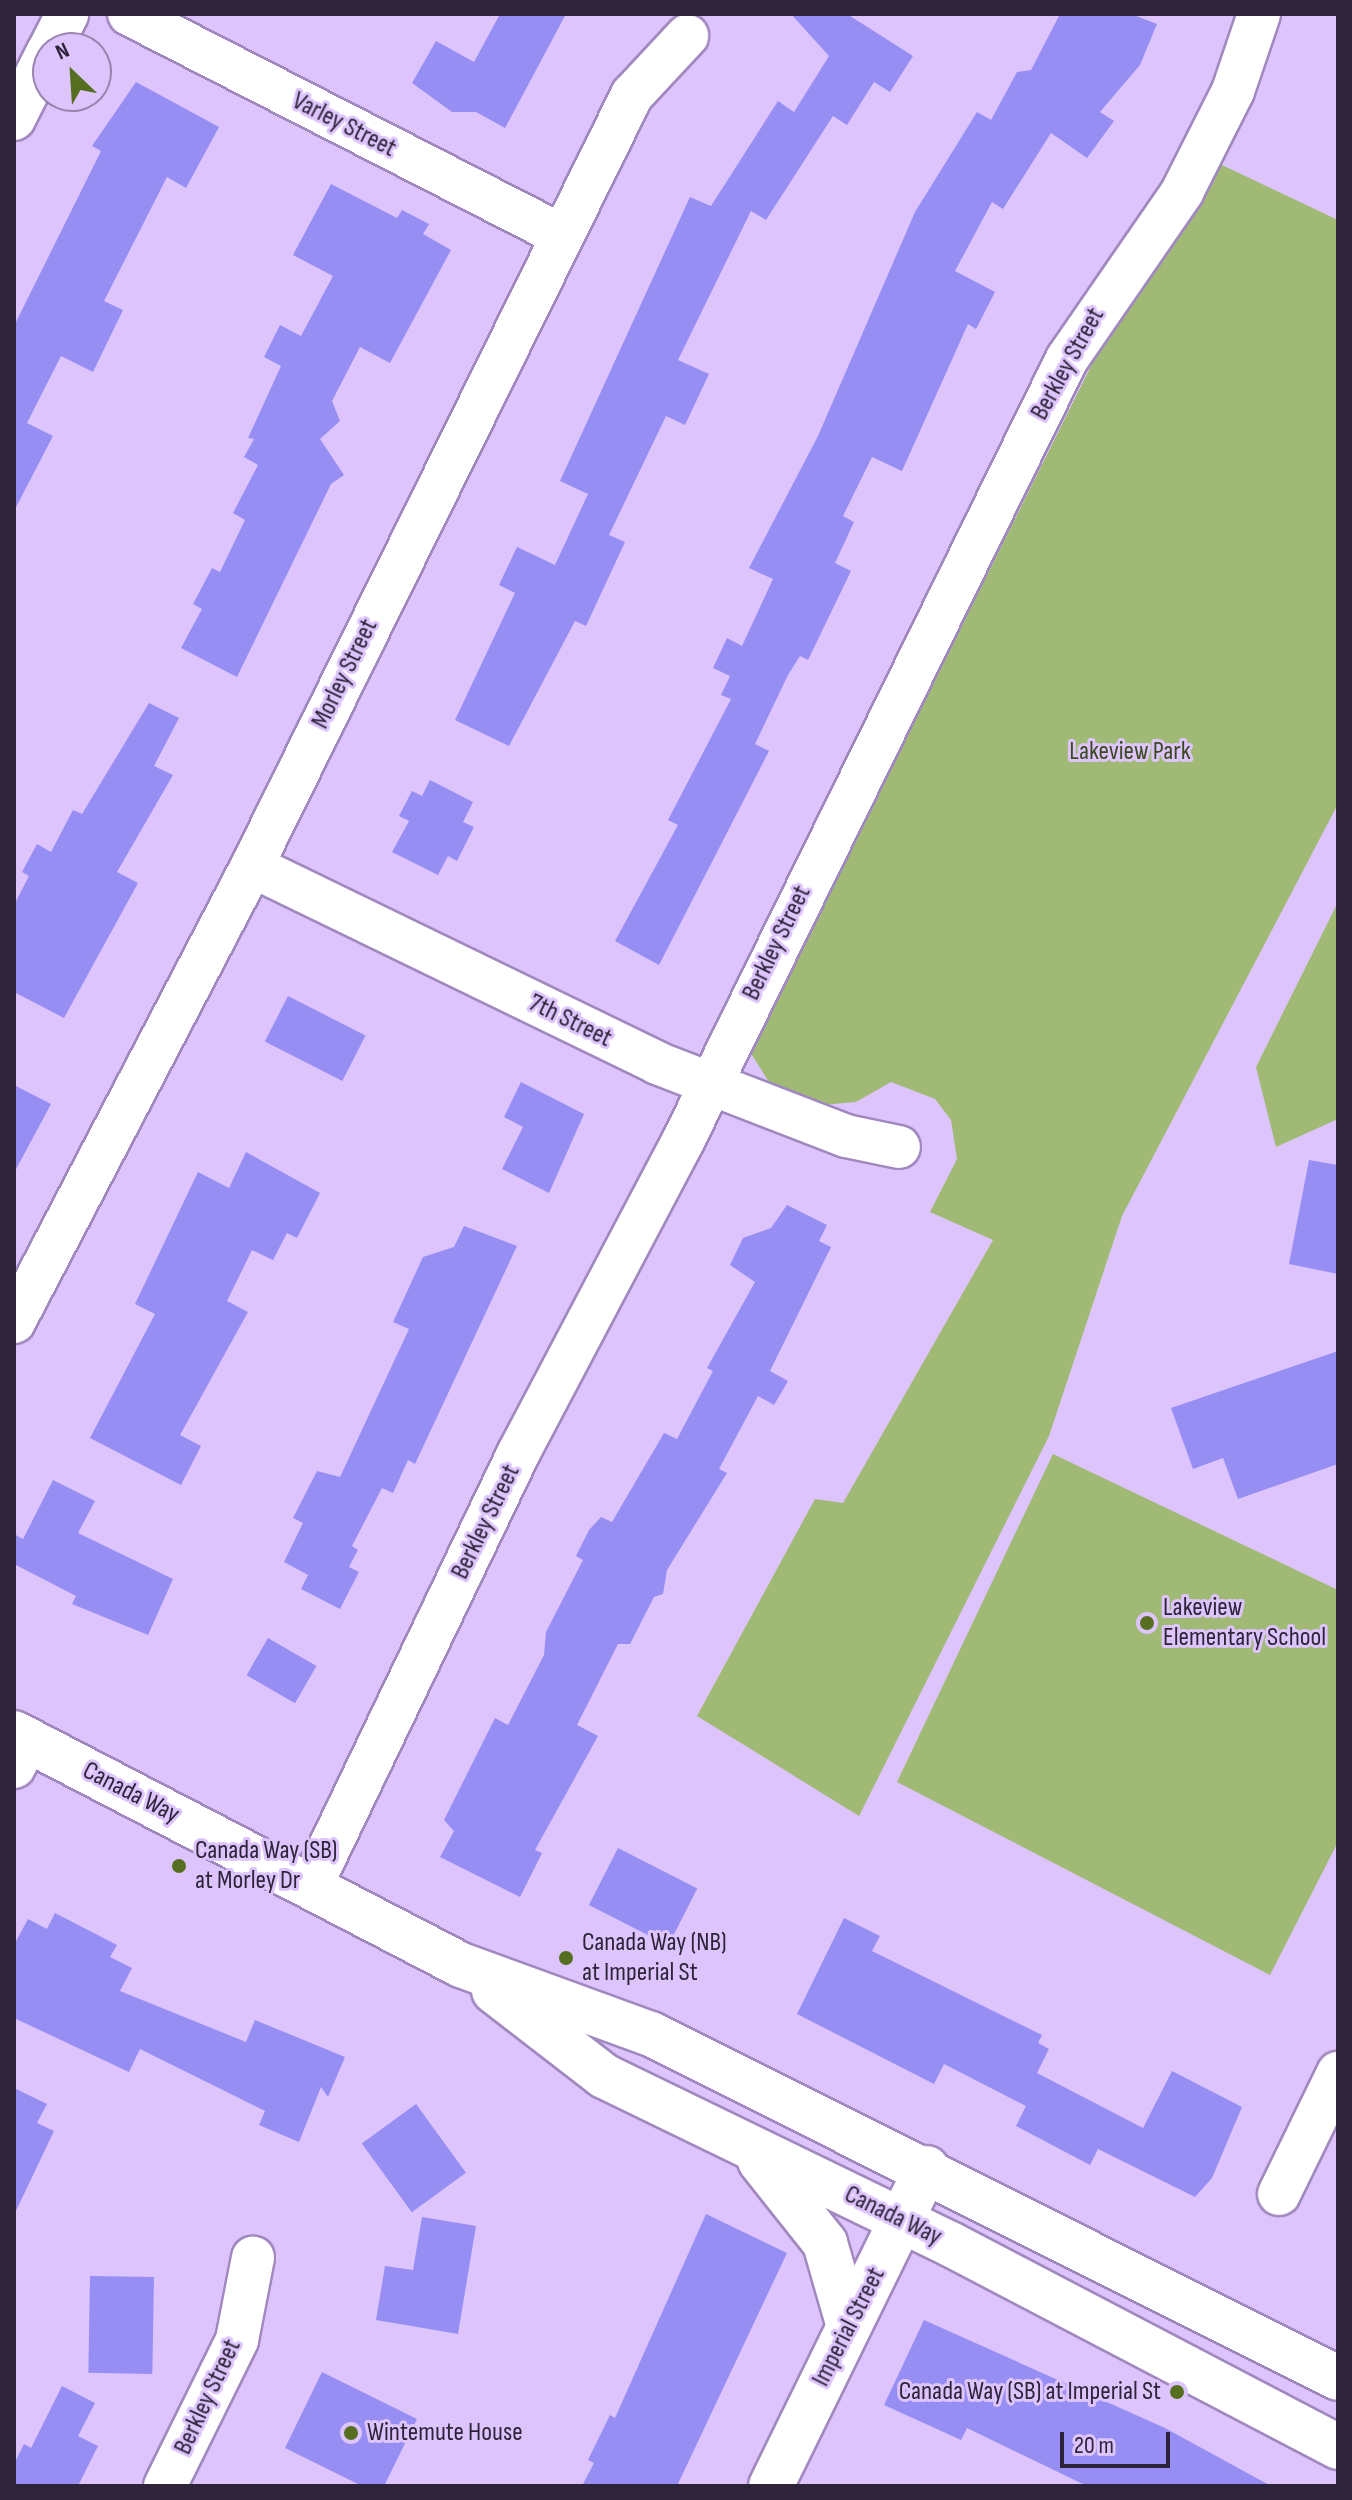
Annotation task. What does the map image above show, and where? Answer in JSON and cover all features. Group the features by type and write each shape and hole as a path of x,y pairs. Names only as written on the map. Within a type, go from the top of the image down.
{"main road":[{"name":"Canada Way","path":"19,1747 312,1884 461,1965 651,2034 927,2168 1338,2378"},
{"name":"Canada Way","path":"461,1965 604,2076 901,2220 1338,2447"},
{"path":"745,2145 825,2243 848,2323"},
{"name":"Imperial Street","path":"771,2486 848,2323 927,2168"}],"street":[{"path":"58,32 67,14"},
{"name":"Varley Street","path":"129,14 559,234"},
{"name":"Berkley Street","path":"312,1884 518,1454 710,1084 1067,359 1182,192 1233,91 1259,14"},
{"name":"Morley Street","path":"14,1322 252,866 559,234 632,95 687,36"},
{"path":"14,119 32,84"},
{"name":"7th Street","path":"252,866 710,1084 846,1136 899,1147"},
{"path":"1279,2194 1338,2073"},
{"name":"Berkley Street","path":"165,2486 237,2340 253,2258"}],"green space":[{"name":"Lakeview Park","path":"1222,165 1338,220 1338,804 1122,1216 1049,1436 859,1816 697,1716 815,1499 843,1503 993,1240 930,1212 957,1159 951,1120 935,1099 891,1082 856,1102 822,1105 769,1082 750,1052 1098,352"},
{"path":"1338,902 1338,1119 1276,1147 1256,1067"},
{"path":"1053,1454 1338,1590 1338,1842 1270,1975 897,1782"}],"building":[{"path":"500,14 566,14 505,128 476,112 452,112 412,83 436,41 474,62"},
{"path":"791,14 847,14 913,56 890,92 874,82 847,125 833,116 766,220 751,211 678,360 709,374 685,425 666,416 609,535 625,542 586,626 575,621 509,746 455,720 515,593 499,585 517,547 555,565 588,494 560,481 690,197 711,206 778,101 794,112 829,56"},
{"path":"1060,14 1131,14 1157,24 1140,65 1100,112 1114,121 1087,158 1051,133 1003,209 992,202 955,271 995,292 976,329 968,324 902,471 872,457 843,516 854,522 835,563 851,571 808,660 800,656 788,675 755,744 769,751 659,965 615,941 678,825 668,820 731,699 721,695 730,676 713,668 727,638 742,646 773,579 749,568 818,436 915,212 977,112 991,120 1017,72 1031,70"},
{"path":"136,82 219,127 186,188 167,177 104,301 123,310 93,372 61,356 27,423 53,436 14,511 14,326 101,151 92,146"},
{"path":"331,184 397,218 402,210 429,224 423,234 451,250 390,363 360,347 332,401 340,421 320,439 344,475 331,484 237,677 181,648 202,609 193,604 212,568 220,572 245,520 233,513 258,465 244,457 254,439 248,438 281,366 264,357 280,325 301,336 333,276 293,255"},
{"path":"149,703 179,718 154,766 173,775 117,872 138,883 64,1018 14,992 14,905 29,876 22,872 37,844 51,852 73,810 82,814"},
{"path":"430,780 473,802 463,822 474,827 457,861 448,856 438,875 392,852 409,821 399,816 412,791 422,796"},
{"path":"288,996 366,1035 342,1081 265,1041"},
{"path":"521,1082 584,1114 549,1193 502,1169 523,1127 504,1117"},
{"path":"14,1085 51,1104 14,1173"},
{"path":"246,1152 320,1193 297,1238 287,1233 273,1260 252,1250 227,1301 248,1312 180,1435 201,1446 181,1485 90,1438 155,1314 135,1304 198,1172 229,1188"},
{"path":"1309,1160 1338,1165 1338,1274 1289,1264"},
{"path":"787,1205 827,1225 819,1241 831,1247 770,1371 788,1381 774,1405 758,1396 719,1469 727,1473 667,1570 663,1594 654,1597 630,1644 618,1644 577,1725 598,1736 535,1850 542,1853 520,1897 440,1857 454,1831 444,1820 495,1718 508,1725 544,1655 546,1632 583,1560 576,1556 589,1530 601,1517 612,1522 664,1433 677,1439 713,1371 707,1368 755,1282 730,1265 743,1238 771,1228"},
{"path":"464,1226 517,1246 415,1464 408,1460 393,1493 382,1488 352,1546 358,1550 349,1567 359,1572 340,1609 301,1589 308,1575 284,1562 303,1523 293,1518 317,1471 340,1477 409,1329 393,1322 423,1257 454,1247"},
{"path":"1338,1351 1338,1464 1238,1499 1223,1458 1193,1469 1171,1408"},
{"path":"53,1480 95,1501 78,1533 173,1579 148,1635 72,1604 76,1596 14,1564 14,1534 23,1539"},
{"path":"268,1638 316,1666 295,1703 246,1675"},
{"path":"618,1848 697,1888 668,1945 589,1905"},
{"path":"55,1913 117,1945 110,1957 132,1968 120,1991 246,2042 255,2020 345,2057 328,2097 321,2087 299,2142 259,2125 265,2111 140,2049 129,2072 14,2018 14,1945 28,1919 47,1929"},
{"path":"844,1918 880,1936 872,1951 1042,2035 1038,2043 1049,2049 1037,2073 1143,2128 1172,2071 1242,2107 1212,2178 1195,2197 1098,2149 1090,2165 1016,2126 1026,2106 944,2064 934,2084 797,2014"},
{"path":"14,2088 47,2104 37,2123 54,2131 14,2215"},
{"path":"416,2104 466,2173 412,2212 362,2143"},
{"path":"706,2214 787,2253 677,2486 582,2486 594,2463 588,2460 610,2415 615,2418"},
{"path":"422,2217 476,2226 458,2334 376,2320 385,2266 413,2270"},
{"path":"90,2276 154,2277 152,2374 88,2373"},
{"path":"924,2320 1165,2428 1271,2486 1087,2486 967,2428 961,2440 884,2405"},
{"name":"Wintemute House","path":"322,2372 417,2419 384,2486 362,2486 285,2448"},
{"path":"62,2386 95,2403 78,2436 98,2446 78,2486 14,2486 14,2464 24,2444 31,2448"}],"place":[{"name":"Lakeview Elementary School","path":"1147,1623"},
{"name":"Canada Way (SB) at Morley Dr","path":"179,1866"},
{"name":"Canada Way (NB) at Imperial St","path":"566,1958"},
{"name":"Canada Way (SB) at Imperial St","path":"1177,2392"},
{"name":"Wintemute House","path":"351,2433"}]}
